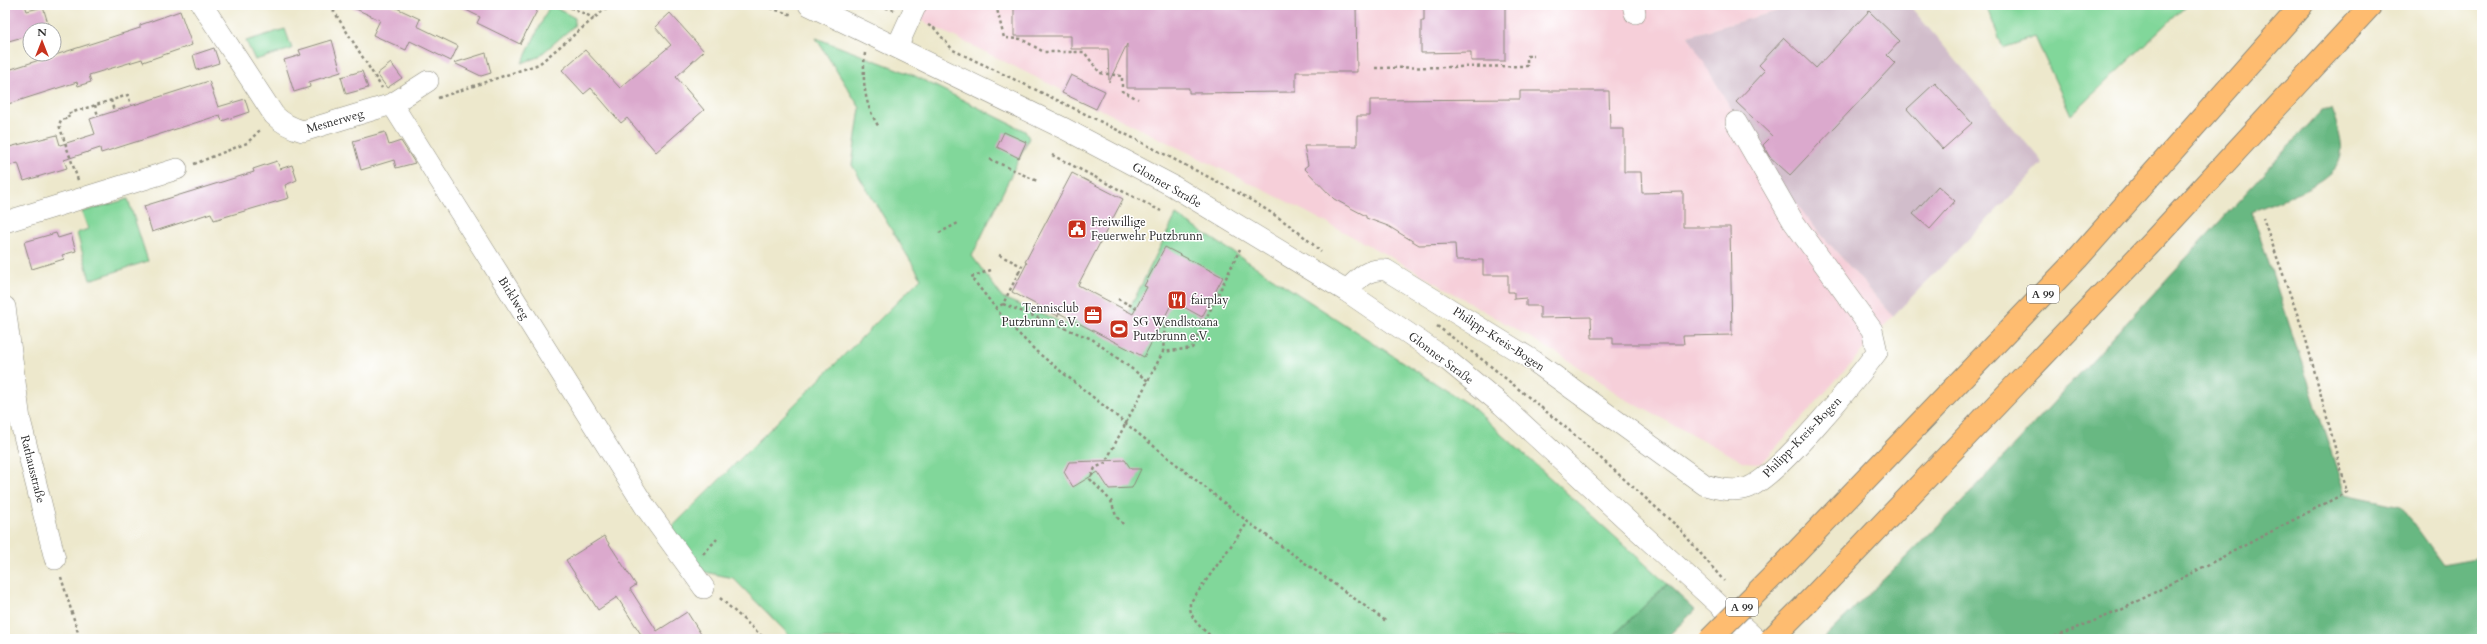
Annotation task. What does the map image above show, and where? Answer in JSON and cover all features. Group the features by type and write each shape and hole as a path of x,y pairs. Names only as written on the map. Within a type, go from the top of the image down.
{"highway":[{"name":"A 99","path":"1710,639 1774,575 2077,259 2302,5"},
{"path":"1771,639 2164,230 2371,5"}],"street":[{"name":"Mesnerweg","path":"202,5 274,115 283,124 303,131 392,104 428,81"},
{"name":"Glonner Straße","path":"809,5 1065,129 1173,186 1346,291 1446,360 1556,453 1756,639"},
{"path":"897,47 914,11"},
{"name":"Birklweg","path":"392,104 644,505 704,588"},
{"name":"Philipp-Kreis-Bogen","path":"1346,291 1366,272 1376,269 1386,270 1534,361 1705,485 1727,491 1748,488 1770,475 1855,382 1876,352 1872,330 1793,221 1736,122"},
{"path":"5,222 177,169"},
{"name":"Rathausstraße","path":"5,307 20,420 55,559"}],"path":[{"path":"330,5 392,104"},
{"path":"565,5 594,18"},
{"path":"442,97 539,64 610,5"},
{"path":"862,5 870,9 888,7 914,11"},
{"path":"996,5 1004,38 1021,39 1044,52 1084,52 1100,73 1122,76 1122,91 1138,99"},
{"path":"866,50 863,73 869,113 879,127"},
{"path":"1375,68 1527,66 1527,56 1534,56"},
{"path":"83,198 59,124 61,120 69,118 67,114 128,95 132,105"},
{"path":"111,100 114,111"},
{"path":"94,105 98,116"},
{"path":"177,169 202,162 247,144 274,115"},
{"path":"1052,155 1161,210"},
{"path":"990,159 1038,181"},
{"path":"2048,639 2119,611 2347,492 2304,336 2263,218"},
{"path":"939,233 960,222"},
{"path":"1163,352 1192,348 1238,252"},
{"path":"995,308 1003,304 1020,273 1022,266 999,254"},
{"path":"991,270 971,277 995,308 1037,352 1248,522 1387,622"},
{"path":"1118,298 1136,308"},
{"path":"1003,304 1092,339 1148,381"},
{"path":"1123,524 1116,516 1111,501 1090,479 1095,468 1105,463 1163,352 1165,322 1163,321"},
{"path":"1214,639 1194,620 1190,612 1190,603 1248,522"},
{"path":"55,559 80,639"},
{"path":"726,602 764,639"}],"shaded area":[{"path":"890,5 1799,5 1688,36 1813,225 1893,316 1762,463 1744,462 1625,399 1562,356 1398,261 1284,200"},
{"path":"1799,5 1909,5 2043,163 1893,316 1813,225 1760,157 1688,36"}],"green space":[{"path":"550,5 575,18 574,26 538,57 522,63"},
{"path":"1986,5 2187,5 2071,115 2035,37 2003,48"},
{"path":"285,29 292,49 255,60 246,41"},
{"path":"816,38 913,75 1025,131 1029,138 972,256 1003,298 1066,324 1085,289 1128,312 1176,215 1472,407 1667,584 1610,639 793,639 733,578 700,571 669,530 921,278 852,165 860,108"},
{"path":"2331,108 2341,140 2340,159 2335,168 2327,177 2302,191 2252,212 2345,494 2401,506 2443,564 2482,557 2482,639 1823,639 1962,502 2322,110"},
{"path":"128,199 148,261 90,280 77,233 88,229 82,212"},
{"path":"1667,584 1695,610 1665,639 1610,639"}],"building":[{"path":"5,5 25,5 27,11 43,7 48,22 22,22 22,37 5,42"},
{"path":"347,5 390,5 420,19 417,26 458,46 451,61 410,41 406,50 373,35 380,20"},
{"path":"456,5 529,5 538,9 520,44 477,23 480,17"},
{"path":"1014,5 1356,5 1357,72 1296,72 1296,92 1189,93 1189,88 1127,88 1127,44 1109,82 1108,49 1071,49 1071,36 1014,36"},
{"path":"1424,5 1505,5 1505,61 1471,61 1471,52 1421,53 1421,21 1424,21"},
{"path":"180,11 192,45 143,62 142,59 89,75 91,82 78,86 77,82 5,105 5,71 33,62 62,62 62,53 140,28 140,25"},
{"path":"1869,11 1900,41 1887,55 1895,63 1790,175 1769,156 1763,145 1772,136 1736,102 1765,71 1759,65 1784,38 1816,68"},
{"path":"670,13 704,51 676,77 704,110 656,152 627,118 621,123 591,88 584,94 562,70 585,50 620,88 671,45 655,27"},
{"path":"332,40 341,72 309,82 310,87 294,92 284,60 301,55 299,50"},
{"path":"214,48 219,63 197,70 193,55"},
{"path":"486,53 491,73 481,76 454,63"},
{"path":"391,63 402,78 387,88 377,74"},
{"path":"362,71 368,88 346,94 341,77"},
{"path":"1071,75 1105,91 1096,109 1062,93"},
{"path":"209,81 218,107 245,99 249,112 222,121 220,115 101,153 100,148 64,160 67,168 24,181 18,163 5,167 5,148 57,135 60,145 95,134 90,119"},
{"path":"1935,83 1972,123 1943,149 1907,109"},
{"path":"1520,91 1609,91 1610,129 1624,129 1624,172 1641,172 1642,193 1683,192 1683,227 1730,227 1732,335 1683,336 1684,344 1613,344 1613,338 1592,338 1591,317 1540,318 1540,306 1526,306 1526,298 1514,299 1514,292 1508,292 1508,275 1483,275 1483,260 1456,260 1455,244 1419,245 1388,226 1366,218 1366,216 1334,199 1304,168 1308,165 1304,146 1357,146 1357,116 1370,116 1370,100 1520,99"},
{"path":"385,132 389,145 401,141 415,163 396,168 394,160 361,170 353,141"},
{"path":"1004,132 1026,142 1019,158 997,147"},
{"path":"277,161 280,169 292,165 297,180 285,185 289,198 214,220 211,213 152,232 144,206 254,172 253,169"},
{"path":"1072,173 1123,199 1078,285 1133,314 1147,287 1144,286 1165,247 1223,277 1202,317 1173,301 1144,357 1059,313 1058,316 1012,292 1027,263 1025,262"},
{"path":"1938,186 1955,201 1930,229 1913,214"},
{"path":"56,233 58,238 71,234 76,251 62,255 64,259 32,269 24,242"},
{"path":"1125,460 1131,469 1141,469 1132,488 1109,489 1098,472 1073,487 1064,472 1069,462"},
{"path":"604,536 636,585 630,589 657,631 687,612 704,639 644,639 617,597 598,610 566,560"}],"place":[{"name":"Freiwillige Feuerwehr Putzbrunn","path":"1077,229"},
{"name":"fairplay","path":"1177,300"},
{"name":"Tennisclub Putzbrunn e.V.","path":"1093,315"},
{"name":"SG Wendlstoana Putzbrunn e.V.","path":"1119,329"}]}
